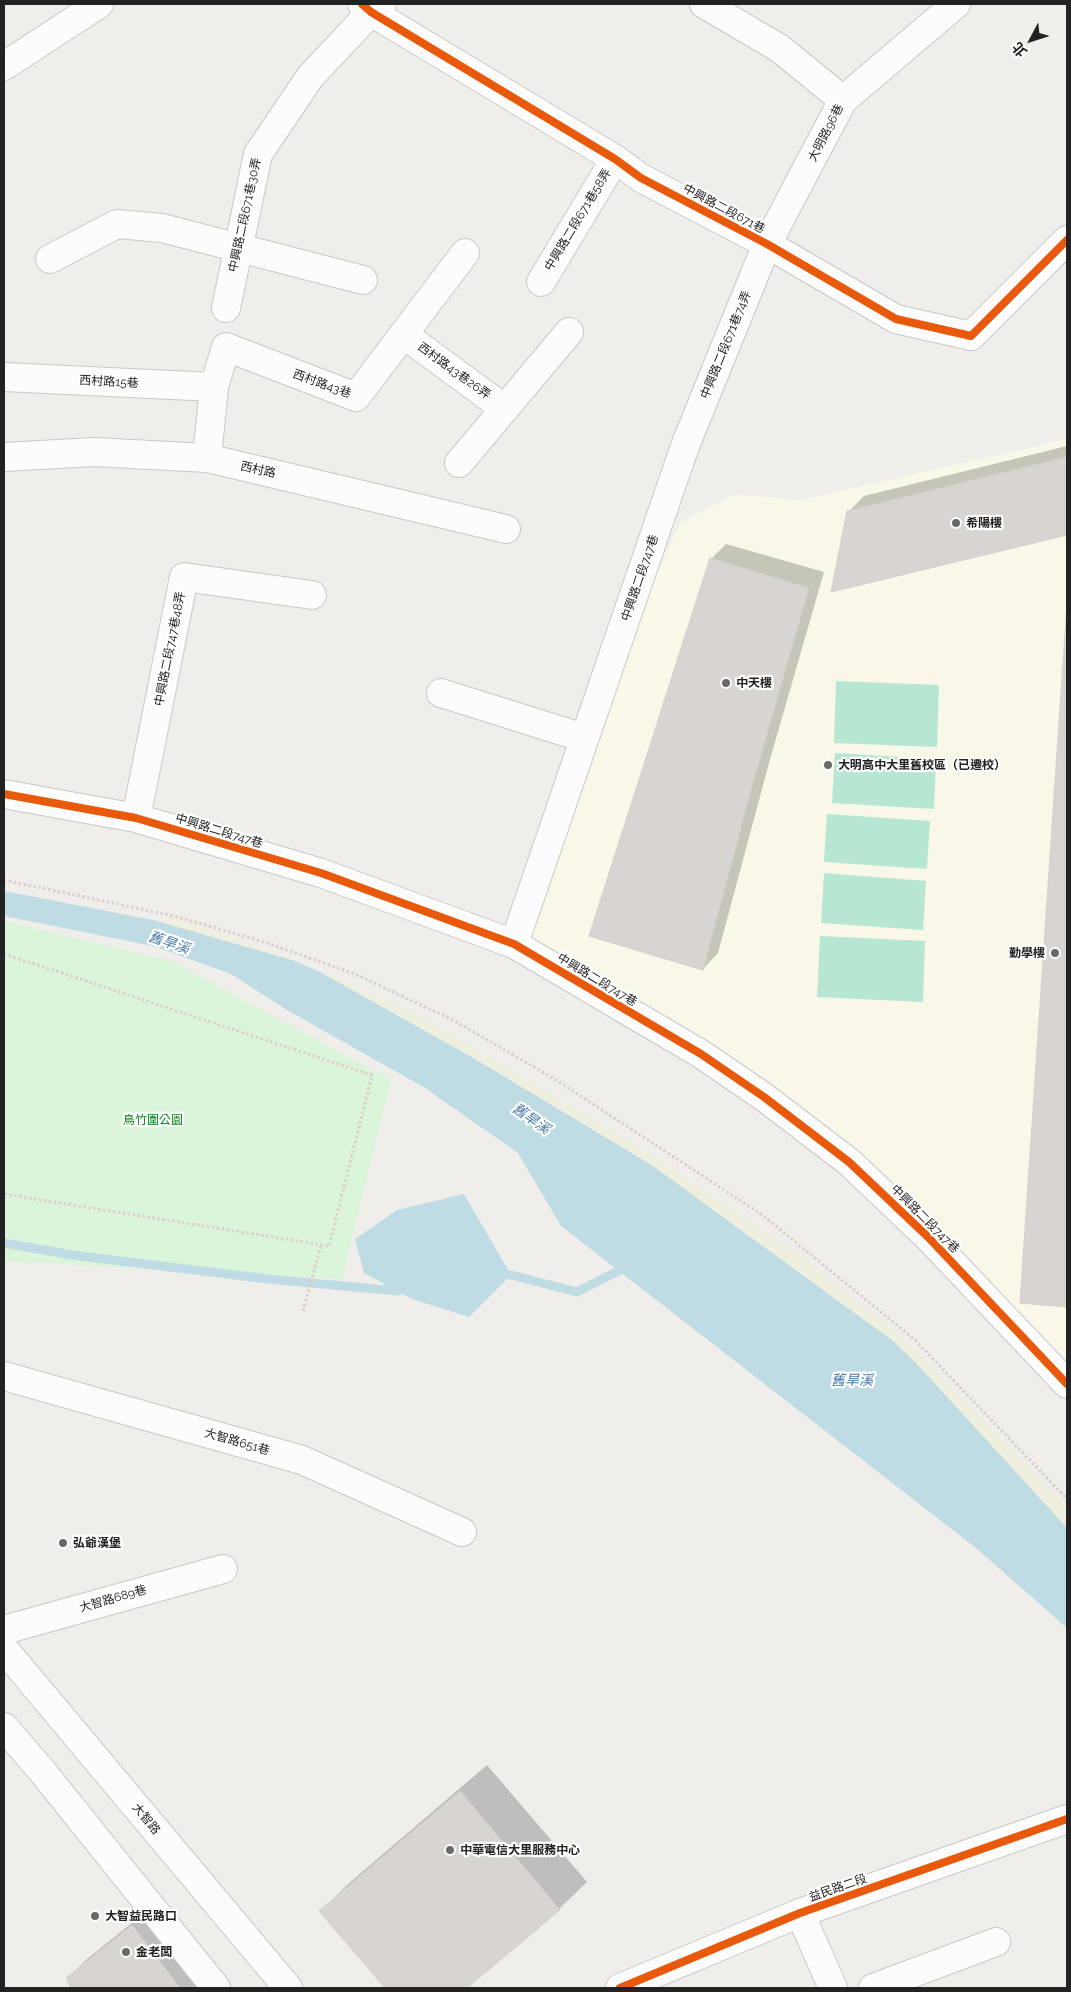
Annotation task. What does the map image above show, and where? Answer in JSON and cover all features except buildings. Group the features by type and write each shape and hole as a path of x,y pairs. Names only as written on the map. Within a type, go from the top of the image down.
{"street":[{"path":"4,66 99,4"},
{"path":"704,4 779,48 843,100"},
{"name":"大明路96巷","path":"767,244 843,100 956,4"},
{"name":"中興路二段671巷","path":"372,6 615,159 641,178 767,244 896,319 972,336 1067,240"},
{"name":"中興路二段671巷30弄","path":"226,308 258,154 310,77 372,6"},
{"name":"中興路二段671巷58弄","path":"541,282 615,159"},
{"path":"50,259 117,224 162,228 363,280"},
{"name":"中興路二段671巷74弄","path":"686,446 767,244"},
{"name":"西村路43巷","path":"207,458 214,387 226,347 356,397 465,254"},
{"path":"459,463 569,332"},
{"name":"西村路43巷26弄","path":"403,334 504,408"},
{"name":"西村路15巷","path":"4,377 214,387"},
{"name":"中興路二段747巷","path":"514,944 686,446"},
{"name":"西村路","path":"4,457 94,452 207,458 506,529"},
{"name":"中興路二段747巷48弄","path":"136,818 184,577 312,595"},
{"path":"441,693 584,738"},
{"name":"中興路二段747巷","path":"4,794 136,818 321,873 514,944 704,1050 850,1162 928,1237 1067,1384"},
{"name":"大智路651巷","path":"4,1376 302,1460 462,1532"},
{"name":"大智路689巷","path":"4,1630 223,1569"},
{"name":"大智路","path":"4,1649 288,1988"},
{"path":"4,1727 42,1771 216,1988"},
{"name":"益民路二段","path":"620,1988 800,1913 1067,1819"},
{"path":"800,1913 833,1988"},
{"path":"873,1988 996,1942"}],"path":[{"path":"4,880 174,916 264,942 355,974 453,1020 553,1078 761,1214 907,1333 1040,1468 1067,1499"},
{"path":"4,954 372,1075 329,1246 4,1194"},
{"path":"303,1311 320,1245"}],"shaded area":[{"name":"大明高中大里舊校區（已遷校）","path":"1067,439 1067,1360 908,1199 858,1156 527,940 649,590 680,523 735,494 801,500"}],"green space":[{"path":"836,681 939,685 937,747 834,743"},
{"path":"835,753 936,759 934,809 832,803"},
{"path":"827,814 930,821 927,869 824,862"},
{"path":"824,873 926,881 923,930 821,923"},
{"path":"170,914 295,961 415,1013 645,1150 806,1259 908,1342 1050,1490 1067,1509 1067,1533 397,1056 166,929"},
{"name":"鳥竹圍公園","path":"4,921 171,961 391,1080 342,1279 4,1261"},
{"path":"820,936 925,941 923,1002 817,997"}],"water":[{"name":"舊旱溪","path":"4,891 153,920 295,961 320,972 475,1059 653,1166 893,1341 916,1363 1067,1528 1067,1628 976,1548 561,1226 518,1153 425,1088 287,1010 231,974 153,946 4,916"},
{"path":"464,1194 511,1275 469,1317 412,1299 364,1273 355,1239 397,1210"}],"waterway":[{"path":"4,1243 72,1255 268,1279 398,1291 409,1287"},
{"path":"499,1274 511,1275 577,1292 628,1266"}],"cycle path":[{"path":"362,4 371,12 615,159 641,178 767,244 896,319 971,336 1067,240"},
{"path":"4,794 136,818 321,873 514,944 701,1054 764,1097 849,1162 928,1237 1067,1384"},
{"path":"620,1988 800,1913 1067,1819"}],"place":[{"name":"希陽樓","path":"956,523"},
{"name":"中天樓","path":"726,683"},
{"name":"大明高中大里舊校區（已遷校）","path":"828,765"},
{"name":"勤學樓","path":"1055,953"},
{"name":"弘爺漢堡","path":"63,1543"},
{"name":"中華電信大里服務中心","path":"450,1850"},
{"name":"大智益民路口","path":"95,1916"},
{"name":"金老闆","path":"126,1952"}]}
